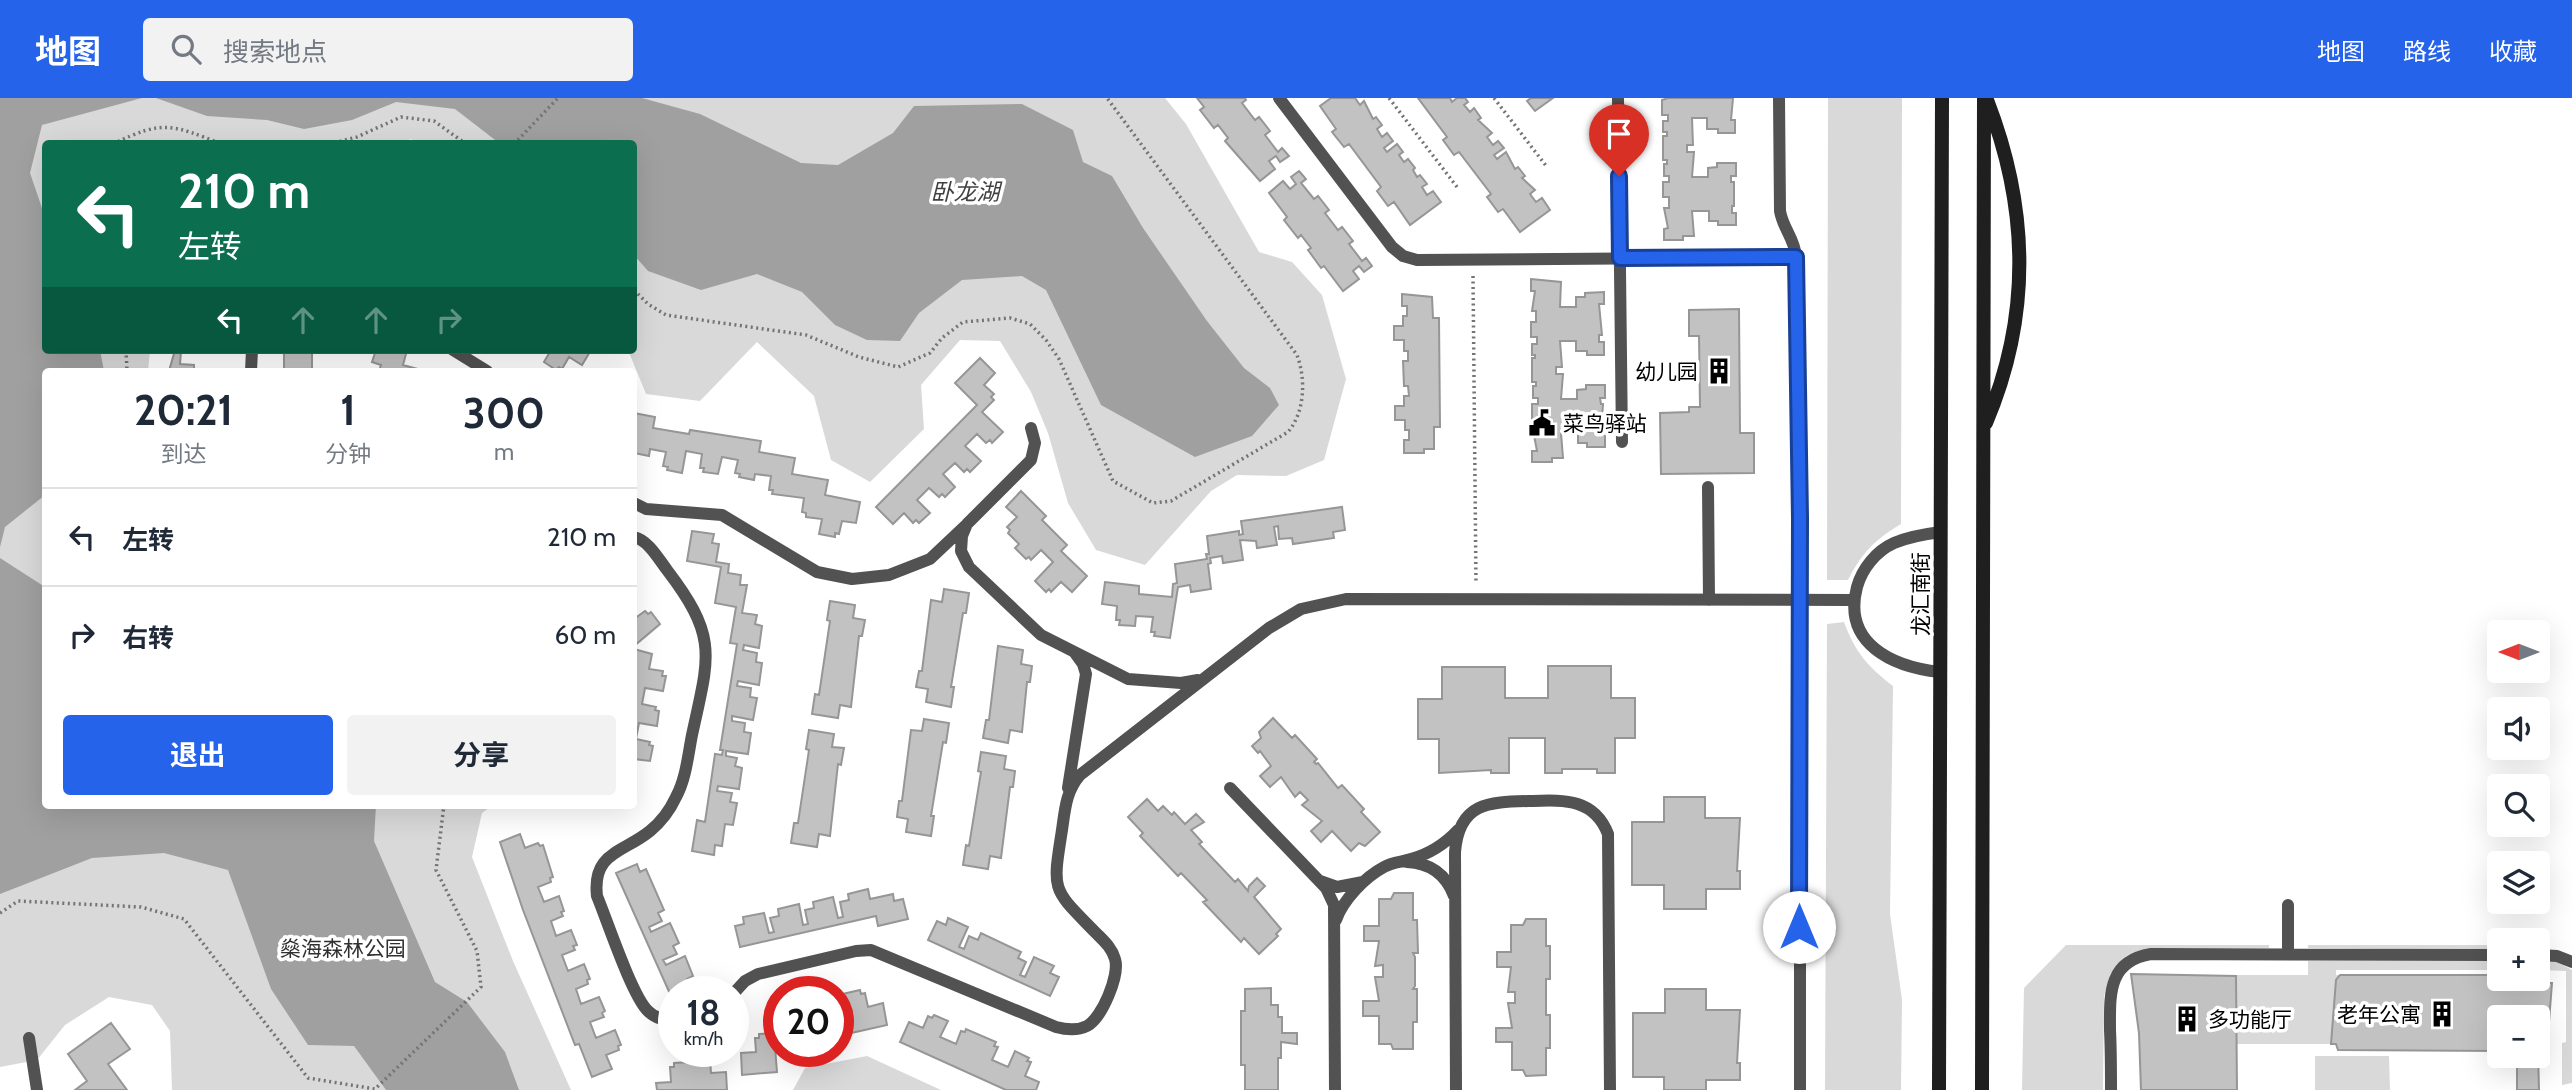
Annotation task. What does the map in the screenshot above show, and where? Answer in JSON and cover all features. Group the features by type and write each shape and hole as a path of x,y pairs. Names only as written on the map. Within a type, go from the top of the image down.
{"main road":[{"name":"龙汇南街","path":"1939,1090 1942,98"},
{"path":"1983,431 2010,357 2019,297 2020,237 2012,182 1999,130 1985,98"},
{"path":"1982,1090 1985,98"}],"lane":[{"path":"1279,98 1398,253 1417,260 1796,257"},
{"path":"1618,98 1622,442"},
{"path":"1779,98 1780,211 1783,224 1792,238 1796,257 1800,1090"},
{"path":"460,354 483,368"},
{"path":"930,559 1031,460 1035,443 1031,428"},
{"path":"1708,487 1709,600"},
{"path":"637,504 646,509 722,515 806,566 841,579 878,577 930,559 955,557 970,567 1036,630 1074,651 1135,680 1181,684 1202,679"},
{"path":"967,524 962,536 961,551 970,567"},
{"path":"1940,672 1891,661 1872,646 1857,627 1853,600 1860,574 1872,558 1892,544 1941,532"},
{"path":"637,538 650,548 695,610 706,640 706,674 677,796 669,810 649,832 606,859 600,866 596,886 597,896 639,1000 658,1017"},
{"path":"1067,799 1072,784 1080,775 1269,628 1301,608 1346,599 1853,600"},
{"path":"749,979 758,974 856,951 871,950 1056,1027 1078,1029 1090,1025 1116,978 1117,969 1112,949 1058,892 1056,871 1086,674 1074,651"},
{"path":"1230,788 1326,888 1334,905 1335,1090"},
{"path":"1335,922 1344,902 1385,866 1435,848 1476,809 1487,803 1569,800 1592,809 1604,824 1610,846 1610,1090"},
{"path":"1456,1090 1455,852 1460,827"},
{"path":"1403,861 1424,865 1440,873 1455,900"},
{"path":"1317,879 1337,887 1354,886 1368,880"},
{"path":"2288,905 2288,954"},
{"path":"2111,1090 2110,995 2112,984 2125,964 2134,958 2151,954 2487,955"},
{"path":"2550,956 2572,962"},
{"path":"29,1038 37,1090"}],"path":[{"path":"518,140 558,98"},
{"path":"637,293 648,304 666,315 806,335 859,357 898,367 930,353 942,338 963,322 1010,318 1030,324 1046,340 1059,359 1114,481 1153,503 1171,500 1288,432 1297,421 1301,409 1302,368 1297,355 1107,98"},
{"path":"1389,98 1457,187"},
{"path":"1494,98 1547,167"},
{"path":"345,140 401,117 434,121 460,140"},
{"path":"121,140 142,130 175,126 212,140"},
{"path":"1473,259 1476,600"},
{"path":"0,913 18,901 141,907 184,919 308,1078 375,1090 481,987 477,951 436,870 444,809"}],"green space":[{"name":"燊海森林公园","path":"0,98 1165,98 1186,124 1259,252 1292,262 1322,295 1346,379 1324,460 1286,476 1237,475 1211,491 1145,565 1096,550 1068,503 1048,433 1031,392 1000,341 960,340 921,385 924,429 870,482 831,460 814,396 757,342 700,401 646,394 630,354 637,354 637,140 42,140 42,354 150,354 148,368 42,368 42,809 488,809 482,813 472,857 513,961 571,1090 172,1090 170,1031 152,1005 109,997 65,1025 37,1060 0,1067"},
{"path":"1828,98 1902,98 1901,524 1870,548 1848,580 1827,580"},
{"path":"1844,622 1863,658 1893,686 1890,914 1902,1000 1901,1090 1825,1090 1827,624"},
{"path":"2066,945 2269,945 2269,948 2151,948 2123,958 2110,975 2104,996 2103,1090 2022,1090 2024,988"},
{"path":"2308,945 2487,945 2487,949 2308,948"},
{"path":"2308,961 2487,961 2487,970 2336,970 2336,975 2340,975 2336,980 2331,1044 2237,1044 2237,980 2233,975 2308,975"},
{"path":"2550,961 2556,961 2572,970 2572,1083 2562,1085 2562,1043 2566,1042 2566,971 2550,970"},
{"path":"867,1056 941,1090 793,1090 805,1068 854,1067 854,1059"},
{"path":"2315,1056 2389,1056 2390,1090 2315,1090"}],"water":[{"path":"0,98 142,98 42,125 30,173 42,208 42,354 101,354 103,368 42,368 42,497 5,527 0,547"},
{"name":"卧龙湖","path":"156,98 642,98 700,114 801,163 838,165 893,133 914,106 1022,104 1073,130 1083,162 1112,176 1143,228 1207,321 1244,368 1270,388 1279,405 1252,436 1195,457 1101,405 1046,290 1022,276 962,280 919,313 900,341 867,340 835,325 802,292 757,274 701,290 648,271 637,258 637,140 495,140 455,109 396,102 352,120 304,129 267,120 207,116"},
{"path":"0,558 42,585 42,809 376,809 374,841 435,982 467,1002 505,1052 519,1090 386,1090 354,1046 308,1045 271,989 228,870 164,853 92,858 0,894"}],"building":[{"path":"1197,98 1245,98 1242,103 1255,120 1259,117 1270,131 1265,135 1278,152 1282,148 1289,156 1280,162 1276,156 1269,161 1275,169 1260,181 1225,141 1228,138 1218,125 1214,128 1200,110 1204,107"},
{"path":"1331,98 1355,98 1360,105 1364,101 1373,119 1376,117 1382,125 1377,129 1382,137 1387,133 1393,141 1384,148 1387,152 1397,144 1403,152 1399,155 1404,162 1408,159 1415,168 1413,170 1417,177 1420,175 1427,184 1422,187 1427,195 1433,191 1441,202 1410,225 1394,202 1388,206 1377,191 1381,187 1349,144 1344,147 1332,132 1336,129 1320,106"},
{"path":"1418,98 1450,98 1452,102 1457,98 1465,98 1468,102 1464,105 1470,112 1474,108 1481,118 1478,120 1492,133 1487,137 1493,145 1498,141 1504,148 1494,155 1497,159 1506,152 1515,169 1518,167 1525,176 1522,178 1535,190 1530,194 1536,202 1542,198 1550,210 1520,232 1503,209 1498,212 1487,197 1491,194 1459,152 1454,155 1443,140 1447,137"},
{"path":"1531,98 1553,98 1535,111 1527,101"},
{"path":"1733,98 1731,120 1735,120 1735,133 1718,133 1718,129 1707,129 1707,118 1692,118 1693,145 1687,145 1687,152 1694,152 1692,177 1708,177 1708,168 1717,167 1717,163 1736,163 1736,176 1731,176 1731,182 1734,182 1732,213 1736,213 1736,225 1718,225 1718,221 1709,221 1709,211 1692,211 1694,236 1683,236 1683,240 1664,240 1664,229 1668,228 1664,208 1669,208 1669,197 1663,197 1663,182 1669,182 1669,176 1664,176 1664,164 1667,164 1667,160 1663,160 1663,136 1667,136 1667,132 1663,132 1663,121 1668,121 1668,115 1662,115 1662,100"},
{"path":"1299,171 1306,179 1301,183 1314,199 1318,196 1329,210 1325,213 1338,230 1342,227 1353,241 1349,244 1362,261 1366,258 1372,266 1364,272 1359,266 1353,271 1359,279 1343,291 1324,266 1321,268 1301,235 1298,238 1284,220 1287,217 1269,193 1283,181 1290,189 1296,184 1291,177"},
{"path":"1531,279 1561,282 1560,307 1576,307 1576,297 1585,297 1585,293 1604,292 1604,304 1599,304 1602,335 1599,335 1599,342 1604,342 1604,355 1587,355 1587,351 1576,351 1576,341 1560,341 1562,367 1556,367 1556,374 1563,374 1561,399 1577,399 1577,390 1586,389 1586,385 1605,385 1605,398 1600,398 1603,404 1601,435 1605,435 1605,447 1587,447 1587,443 1578,443 1578,433 1561,433 1563,458 1552,458 1552,462 1532,462 1532,451 1537,451 1533,430 1538,430 1538,420 1532,420 1532,404 1538,404 1538,398 1533,398 1533,386 1536,386 1536,382 1532,382 1532,358 1535,358 1535,355 1532,355 1532,344 1537,344 1537,337 1531,337 1531,322 1536,322 1536,311 1532,311 1535,291 1531,291"},
{"path":"1402,294 1432,297 1433,318 1439,318 1440,427 1434,427 1434,449 1424,449 1424,453 1404,453 1404,440 1409,440 1409,430 1405,430 1405,420 1395,420 1395,406 1404,406 1404,396 1409,396 1408,386 1404,386 1403,361 1408,361 1408,351 1404,351 1404,340 1394,340 1394,326 1403,326 1403,316 1407,316 1407,306 1402,306"},
{"name":"幼儿园","path":"1739,309 1740,433 1754,433 1754,473 1661,474 1660,413 1689,412 1689,407 1700,407 1699,336 1689,336 1689,310"},
{"path":"174,354 181,354 180,364 194,365 194,368 170,368"},
{"path":"284,354 312,354 312,368 284,368"},
{"path":"375,354 406,354 403,365 414,368 380,368 381,365 372,362"},
{"path":"549,354 589,354 582,365 569,357 563,368 553,368 544,362"},
{"path":"980,358 995,373 984,385 994,394 991,397 994,400 982,412 1003,432 992,443 990,440 986,443 977,434 965,446 981,461 970,472 967,469 964,472 955,463 943,474 955,487 945,497 942,494 939,497 929,488 917,500 930,513 919,523 916,520 913,523 904,513 893,524 876,507 977,405 955,383"},
{"path":"637,414 655,417 653,428 689,434 690,430 761,441 759,452 795,458 792,474 828,480 825,495 860,502 856,523 842,521 839,534 835,533 835,537 819,534 822,519 806,517 806,513 802,512 804,498 772,494 773,490 769,490 771,476 755,474 754,480 739,477 740,474 735,473 738,460 722,457 718,474 703,472 704,468 700,468 702,454 686,451 682,473 667,470 668,467 663,466 666,452 650,449 649,456 637,454"},
{"path":"1021,491 1046,516 1042,520 1067,545 1061,551 1087,576 1072,592 1061,582 1051,592 1049,589 1046,592 1035,581 1053,562 1041,550 1031,560 1029,557 1026,559 1015,548 1019,544 1008,533 1010,530 1007,527 1017,517 1006,507"},
{"path":"1342,507 1345,530 1333,532 1334,538 1293,544 1292,538 1279,539 1278,526 1274,527 1277,545 1257,548 1256,541 1240,540 1243,560 1223,563 1222,556 1210,558 1211,563 1208,564 1211,589 1191,592 1190,585 1178,587 1170,638 1154,636 1155,632 1151,632 1153,617 1136,616 1135,626 1119,625 1120,620 1116,620 1117,606 1102,604 1105,582 1139,586 1139,594 1172,597 1173,584 1177,583 1175,564 1207,559 1207,536 1239,531 1239,535 1243,534 1241,521"},
{"path":"692,531 714,534 712,543 719,544 716,562 729,564 728,573 741,575 740,585 747,585 742,613 757,615 755,624 762,626 759,648 744,645 743,650 757,653 756,662 762,663 759,685 738,681 737,686 751,688 750,697 757,698 753,720 732,716 732,721 745,723 744,732 751,733 748,754 726,751 726,756 737,758 735,766 742,768 739,789 718,786 717,791 732,793 730,802 737,803 733,825 725,824 722,846 715,845 714,855 692,851 697,820 705,822 715,754 722,755 723,750 720,750 737,644 730,643 736,607 715,603 721,567 687,561"},
{"path":"944,589 969,593 966,613 963,613 951,687 954,687 951,707 926,702 928,689 916,687 919,671 922,671 931,600 942,602"},
{"path":"830,601 855,605 853,618 865,620 862,636 859,636 851,707 840,705 838,718 812,714 815,694 819,695 830,621 827,620"},
{"path":"645,611 648,614 651,612 660,624 637,643 637,617"},
{"path":"998,646 1023,650 1021,664 1032,666 1030,682 1027,682 1022,732 1010,730 1008,743 983,738 986,720 989,720"},
{"path":"637,650 652,654 649,669 663,671 662,676 666,676 663,691 645,688 642,704 656,707 655,710 659,711 657,726 639,723 637,734"},
{"path":"1548,666 1611,666 1611,698 1635,698 1635,738 1615,738 1615,773 1597,773 1597,769 1562,769 1562,773 1545,773 1545,738 1509,738 1509,773 1491,773 1491,770 1439,773 1439,739 1418,739 1418,699 1442,699 1442,667 1505,667 1505,698 1548,698"},
{"path":"1273,718 1292,738 1295,735 1317,759 1314,762 1318,763 1338,788 1342,785 1364,809 1361,812 1380,832 1365,846 1359,843 1351,851 1332,831 1321,842 1311,831 1322,821 1302,805 1308,800 1300,792 1295,797 1281,777 1270,787 1260,776 1271,766 1260,751 1258,753 1252,746 1261,738 1259,732"},
{"path":"924,719 949,723 946,743 943,742 931,816 934,816 931,836 906,832 908,819 897,817 899,801 902,801 911,730 922,731"},
{"path":"809,730 834,734 832,747 844,748 841,765 838,764 830,836 819,834 817,847 791,843 794,823 798,823 809,750 806,749"},
{"path":"637,739 650,742 649,745 653,746 650,761 637,759"},
{"path":"981,752 1006,756 1004,769 1015,771 1013,787 1010,787 1001,858 990,856 988,869 963,865 966,845 969,846 981,772 978,771"},
{"path":"1664,797 1705,797 1705,818 1740,818 1737,871 1740,871 1740,889 1706,889 1706,909 1664,909 1664,885 1632,885 1632,822 1664,822"},
{"path":"1147,799 1158,811 1163,806 1172,815 1174,812 1185,824 1196,814 1204,822 1191,830 1202,842 1199,844 1235,882 1238,879 1248,891 1257,878 1265,886 1254,897 1281,929 1276,934 1278,936 1259,954 1244,938 1241,942 1203,902 1207,900 1181,873 1178,876 1140,836 1143,833 1128,817"},
{"path":"520,834 525,848 538,843 543,845 553,877 550,878 551,882 538,887 544,902 559,896 563,916 551,921 556,936 571,930 577,945 573,946 575,950 562,955 568,971 584,964 590,979 587,980 588,984 576,989 581,1004 599,997 605,1011 602,1013 604,1017 590,1022 596,1038 615,1030 621,1045 618,1046 619,1050 606,1055 612,1069 592,1077 579,1044 575,1045 500,842"},
{"path":"637,864 640,872 646,869 664,910 658,913 662,921 649,927 651,932 670,923 679,943 673,946 677,954 663,960 666,965 685,956 693,976 662,976 616,873"},
{"path":"868,889 870,899 893,894 894,901 903,899 908,919 878,926 876,916 740,947 735,926 744,924 743,917 764,913 769,933 774,932 770,918 779,916 778,909 799,904 803,925 808,924 805,910 814,908 813,902 833,897 838,918 843,917 840,902 849,900 848,894"},
{"path":"1394,893 1413,893 1413,920 1417,920 1418,953 1413,953 1413,989 1417,989 1417,1022 1413,1022 1413,1049 1393,1049 1391,1044 1379,1044 1379,1016 1363,1016 1363,1001 1379,1001 1375,977 1383,977 1383,965 1375,966 1379,941 1364,941 1364,926 1379,926 1379,899 1391,899"},
{"path":"948,918 968,927 959,947 964,949 969,936 978,940 981,933 1021,952 1018,958 1026,962 1020,975 1025,977 1034,957 1054,966 1050,973 1059,977 1050,996 928,940 937,921 946,925"},
{"path":"1526,919 1546,919 1546,946 1550,946 1546,1015 1550,1015 1550,1048 1546,1048 1546,1075 1526,1076 1523,1070 1512,1070 1512,1042 1496,1042 1496,1028 1512,1028 1508,1003 1515,1003 1515,992 1508,992 1511,967 1497,967 1497,952 1511,952 1511,925 1523,925"},
{"name":"多功能厅","path":"2131,974 2236,976 2237,1090 2141,1090 2139,1033"},
{"name":"老年公寓","path":"2340,975 2487,975 2487,991 2550,991 2552,983 2550,1009 2550,1005 2487,1005 2487,1051 2338,1050 2336,1044 2331,1044 2336,980"},
{"path":"1271,988 1271,1005 1278,1005 1278,1017 1282,1017 1282,1033 1297,1033 1297,1044 1281,1042 1278,1090 1245,1090 1245,1065 1241,1065 1241,1011 1245,1011 1245,989"},
{"path":"1665,989 1706,989 1706,1010 1740,1010 1737,1063 1740,1063 1740,1080 1706,1080 1706,1090 1664,1090 1664,1077 1633,1077 1633,1013 1665,1013"},
{"path":"860,990 861,994 865,993 868,1007 883,1003 887,1025 854,1032 854,991"},
{"path":"934,1015 948,1021 940,1037 956,1044 961,1031 965,1032 966,1029 996,1042 994,1046 998,1047 992,1060 1008,1067 1015,1051 1029,1058 1027,1061 1031,1062 1025,1076 1039,1082 1036,1090 1006,1090 900,1042 909,1022 923,1028 928,1016 932,1018"},
{"path":"111,1023 130,1049 108,1064 127,1090 75,1090 87,1081 68,1054"},
{"path":"759,1034 763,1034 763,1067 777,1067 777,1072 742,1075 742,1067 749,1067 749,1052 756,1052 755,1038 759,1038"},
{"path":"670,1067 711,1067 711,1073 726,1072 727,1090 657,1090 656,1083 671,1082"},
{"path":"2517,1068 2538,1068 2539,1090 2517,1090"}],"place":[{"name":"幼儿园","path":"1719,371"},
{"name":"菜鸟驿站","path":"1542,423"},
{"name":"老年公寓","path":"2442,1014"},
{"name":"多功能厅","path":"2187,1019"}],"route":[{"path":"1619,176 1620,258 1796,257 1800,518 1799,927"}]}
